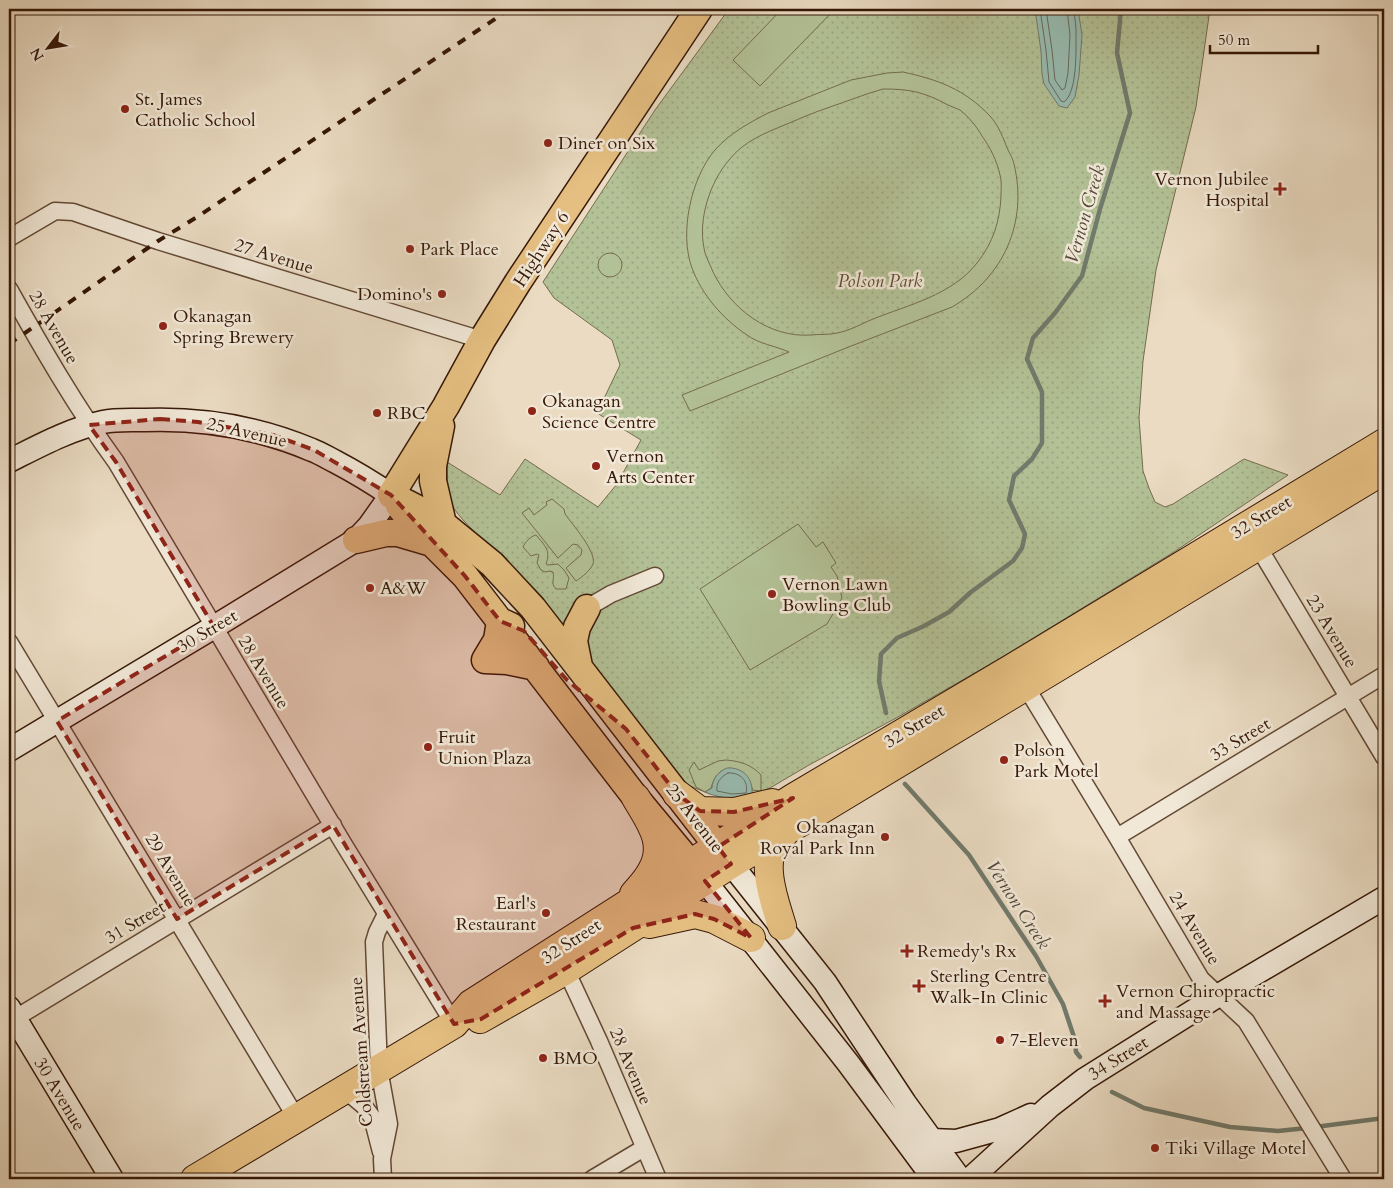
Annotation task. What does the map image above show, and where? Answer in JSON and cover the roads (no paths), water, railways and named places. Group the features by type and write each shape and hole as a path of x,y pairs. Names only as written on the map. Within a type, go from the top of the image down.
{"highway":[{"name":"32 Street","path":"724,856 785,832 1026,687 1252,536 1384,443"},
{"name":"32 Street","path":"195,1179 454,1024 471,1004 628,918 724,856 793,798 1001,675 1252,536 1384,470"},
{"path":"677,794 700,811 734,812 793,798"},
{"path":"636,798 654,829 659,848 651,873 628,918 670,919 694,914 714,918 751,938"},
{"path":"782,926 772,894 770,855 785,832"},
{"name":"32 Street","path":"454,1024 481,1019 566,970 628,918"}],"main road":[{"name":"Highway 6","path":"391,495 446,406 482,340 518,282 699,9"},
{"path":"356,540 386,532 438,534 433,466 446,406"},
{"name":"25 Avenue","path":"391,495 422,511 465,576 636,798 698,872"},
{"name":"25 Avenue","path":"438,534 492,564 533,608 724,856"},
{"path":"533,608 547,614 560,615 572,614 586,608"},
{"path":"579,666 574,641 577,627 586,608"},
{"path":"536,667 507,661 485,660 497,640 500,621 524,631 539,645 567,680 589,701 626,728"}],"street":[{"name":"27 Avenue","path":"9,238 55,212 72,212 158,241 482,340"},
{"name":"28 Avenue","path":"9,289 89,425 116,462 386,914 454,1024"},
{"name":"25 Avenue","path":"9,461 56,437 106,421 160,419 198,422 237,427 273,435 314,450 391,495"},
{"name":"30 Street","path":"9,750 214,628 356,540 369,526 391,495"},
{"name":"23 Avenue","path":"1252,536 1384,757"},
{"path":"586,608 611,594 656,576"},
{"name":"29 Avenue","path":"9,642 297,1119"},
{"name":"33 Street","path":"1117,837 1384,675"},
{"name":"24 Avenue","path":"1026,687 1202,979 1246,1021 1343,1179"},
{"name":"31 Street","path":"11,1016 333,825"},
{"name":"25 Avenue","path":"724,856 825,982 905,1103 960,1179"},
{"name":"25 Avenue","path":"698,872 848,1063 934,1179"},
{"name":"34 Street","path":"970,1179 1050,1106 1094,1073 1219,995 1384,898"},
{"name":"Coldstream Avenue","path":"382,1159 389,1124 379,1069 374,942 376,932 386,914"},
{"name":"28 Avenue","path":"566,970 599,1041 658,1179"},
{"name":"30 Avenue","path":"11,1016 112,1179"},
{"name":"Coldstream Avenue","path":"345,1090 364,1106 372,1117 382,1159 383,1179"},
{"path":"932,1140 956,1141 973,1137 1000,1129 1050,1106"},
{"path":"592,1179 644,1148"}],"water":[{"path":"1035,9 1078,9 1082,35 1079,75 1075,97 1067,108 1059,106 1044,84"},
{"path":"727,768 738,769 746,774 751,783 752,793 758,795 732,798 719,797 705,792 712,788 715,778 719,773"}],"waterway":[{"name":"Vernon Creek","path":"886,713 879,681 881,654 897,638 949,612 971,592 1013,561 1022,548 1025,534 1009,500 1014,476 1032,459 1042,443 1042,392 1027,359 1033,338 1055,313 1082,276 1100,209 1130,113 1117,53 1121,9"},
{"name":"Vernon Creek","path":"905,784 969,855 1036,956 1063,1004 1075,1040 1076,1052 1080,1057"},
{"name":"Vernon Creek","path":"1112,1092 1144,1108 1230,1127 1278,1131 1307,1128"},
{"name":"Vernon Creek","path":"1315,1127 1384,1118"}],"railway":[{"path":"9,344 158,241 510,9"}],"place":[{"name":"St. James Catholic School","path":"125,109"},
{"name":"Diner on Six","path":"548,143"},
{"name":"Vernon Jubilee Hospital","path":"1280,189"},
{"name":"Park Place","path":"410,249"},
{"name":"Domino's","path":"442,294"},
{"name":"Okanagan Spring Brewery","path":"163,326"},
{"name":"Okanagan Science Centre","path":"532,411"},
{"name":"RBC","path":"377,413"},
{"name":"Vernon Arts Center","path":"596,466"},
{"name":"A&W","path":"370,588"},
{"name":"Vernon Lawn Bowling Club","path":"772,594"},
{"name":"Fruit Union Plaza","path":"428,747"},
{"name":"Polson Park Motel","path":"1004,760"},
{"name":"Okanagan Royal Park Inn","path":"885,837"},
{"name":"Earl's Restaurant","path":"546,913"},
{"name":"Remedy's Rx","path":"907,951"},
{"name":"Sterling Centre Walk-In Clinic","path":"919,986"},
{"name":"Vernon Chiropractic and Massage","path":"1105,1001"},
{"name":"7-Eleven","path":"1000,1040"},
{"name":"BMO","path":"543,1058"},
{"name":"Tiki Village Motel","path":"1155,1148"}],"park label":[{"name":"Polson Park","path":"880,281"}]}
